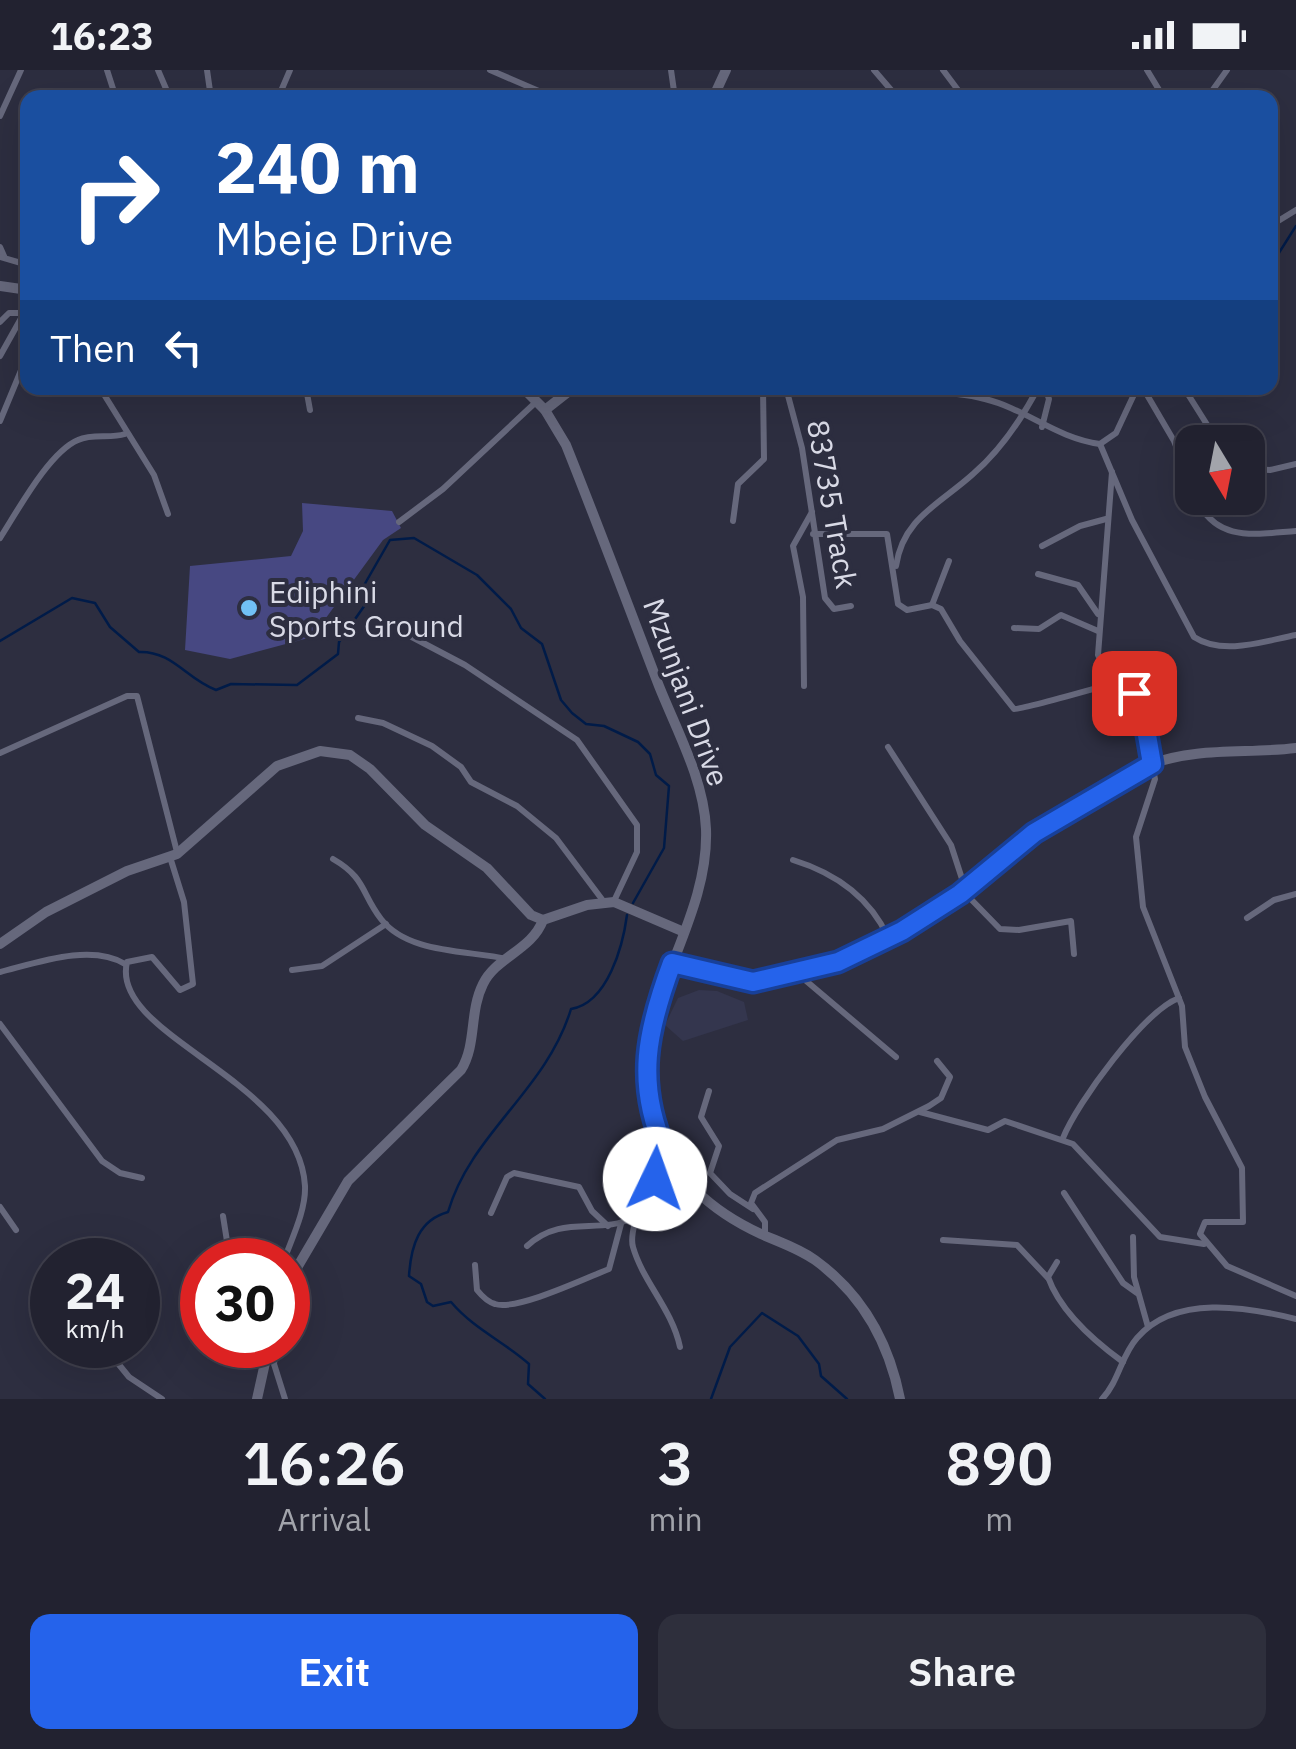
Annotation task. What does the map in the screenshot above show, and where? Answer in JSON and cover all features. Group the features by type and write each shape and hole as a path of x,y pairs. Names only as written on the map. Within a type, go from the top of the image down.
{"street":[{"path":"0,116 21,70"},
{"path":"490,70 536,90"},
{"path":"874,70 891,90"},
{"path":"0,247 2,257"},
{"path":"0,356 20,327"},
{"path":"0,421 20,373"},
{"path":"104,395 125,434 154,474 168,514"},
{"path":"307,395 310,410"},
{"name":"Mzunjani Drive","path":"530,395 566,445 701,798 706,829 703,868 652,1018 644,1066 650,1112 665,1150 705,1200 764,1236 814,1260 854,1296 883,1342 900,1399"},
{"path":"399,522 541,406 561,395"},
{"path":"733,521 738,484 764,459 763,395"},
{"name":"83735 Track","path":"787,395 827,604 834,609 851,606"},
{"path":"953,395 982,398 1022,413 1042,427 1100,444 1116,434 1136,395"},
{"path":"894,577 906,532 976,472 1036,395"},
{"path":"1042,427 1049,395"},
{"path":"1144,395 1175,444"},
{"path":"1188,395 1207,425"},
{"path":"0,538 41,477 70,444 84,438 125,434"},
{"path":"1100,444 1138,532 1194,637 1212,645 1233,646 1296,635"},
{"path":"1265,470 1296,464"},
{"path":"1112,472 1099,615 1100,662 1141,704 1155,780 1136,837 1143,907 1178,998 1185,1047 1204,1098 1239,1158 1246,1184 1243,1222 1205,1222 1200,1234 1228,1266 1296,1296"},
{"path":"804,686 803,597 793,546 812,511"},
{"path":"1205,515 1231,533 1296,531"},
{"path":"1042,546 1080,526 1106,518"},
{"path":"813,534 885,532 902,608 913,610 932,605 945,614 960,642 1014,708 1024,710 1054,696 1117,683"},
{"path":"932,605 949,561"},
{"path":"1038,574 1078,585 1099,615"},
{"path":"1014,628 1039,629 1060,615 1098,631"},
{"path":"408,635 465,666 581,745 637,825 637,852 613,903"},
{"path":"0,753 127,696 137,696 184,902 193,984 180,990 152,958 125,964 95,956 48,960 0,972"},
{"path":"358,718 383,723 432,746 461,767 471,782 518,806 556,838 613,903 684,932"},
{"path":"888,747 953,850 964,890 1000,929 1019,930 1071,921 1074,954"},
{"path":"672,963 738,980 768,980 797,974 889,938 964,890 1034,833 1152,764 1200,754 1296,748"},
{"path":"0,944 46,912 127,872 174,856 277,766 295,757 332,750 350,755 370,769 425,825 487,868 530,914 543,920 613,903"},
{"path":"332,859 358,876 386,924 415,942 508,959"},
{"path":"793,860 831,874 855,893 872,908 889,938"},
{"path":"1247,918 1274,900 1296,894"},
{"path":"310,1246 348,1181 461,1070 469,1055 473,1013 482,985 538,932 543,920"},
{"path":"292,970 322,966 386,924"},
{"path":"125,964 132,989 156,1027 219,1066 265,1105 288,1138 305,1185 290,1238"},
{"path":"797,974 896,1057"},
{"path":"1063,1138 1077,1106 1145,1021 1178,998"},
{"path":"0,1024 102,1160 120,1173 142,1178"},
{"path":"754,1210 752,1198 758,1190 837,1140 883,1129 941,1098 950,1074 937,1061"},
{"path":"709,1091 700,1113 718,1146 710,1173 765,1222 764,1236"},
{"path":"920,1112 988,1130 1005,1121 1063,1138 1160,1238 1206,1244"},
{"path":"665,1150 636,1216 633,1248 672,1320 680,1346"},
{"path":"491,1213 513,1173 579,1187 592,1211 608,1226"},
{"path":"1064,1194 1123,1284 1137,1294"},
{"path":"0,1206 16,1230"},
{"path":"223,1216 226,1238"},
{"path":"526,1246 570,1224 608,1226 636,1216"},
{"path":"475,1264 474,1284 485,1298 499,1305 530,1298 609,1269 621,1224"},
{"path":"1133,1237 1137,1294 1148,1327"},
{"path":"943,1240 1016,1244 1048,1279 1074,1318 1123,1362"},
{"path":"1048,1279 1057,1262"},
{"path":"1102,1399 1148,1327 1170,1316 1224,1307 1296,1319"},
{"path":"122,1368 162,1399"},
{"path":"257,1399 266,1368"},
{"path":"275,1368 285,1399"}],"shaded area":[{"path":"302,503 392,511 401,528 383,540 312,637 230,659 185,650 190,566 291,556 303,531"},
{"path":"699,990 717,991 744,1002 748,1020 683,1041 665,1025 678,998"}],"waterway":[{"path":"1278,254 1296,226"},
{"path":"0,641 72,598 95,603 110,627 139,652 161,656 216,690 231,684 297,685 338,654 339,642 367,602 359,594 390,540 414,538 477,575 511,609 521,628 542,644 561,700 572,713 586,724 604,726 638,742 650,754 656,775 669,786 664,848 633,903"},
{"path":"545,1399 528,1384 529,1364 451,1302 433,1306 427,1302 421,1284 409,1276 412,1254 423,1228 448,1212 473,1158 544,1064 571,1009 584,1004 604,985 622,942 627,915"},
{"path":"711,1399 730,1347 762,1313 798,1336 819,1364 821,1376 847,1399"}],"place":[{"name":"Ediphini Sports Ground","path":"249,608"}],"route":[{"path":"655,1179 665,1150 650,1112 644,1066 652,1018 672,963 719,977 768,980 838,962 902,931 960,894 1034,833 1152,764 1143,712 1134,693"}]}
